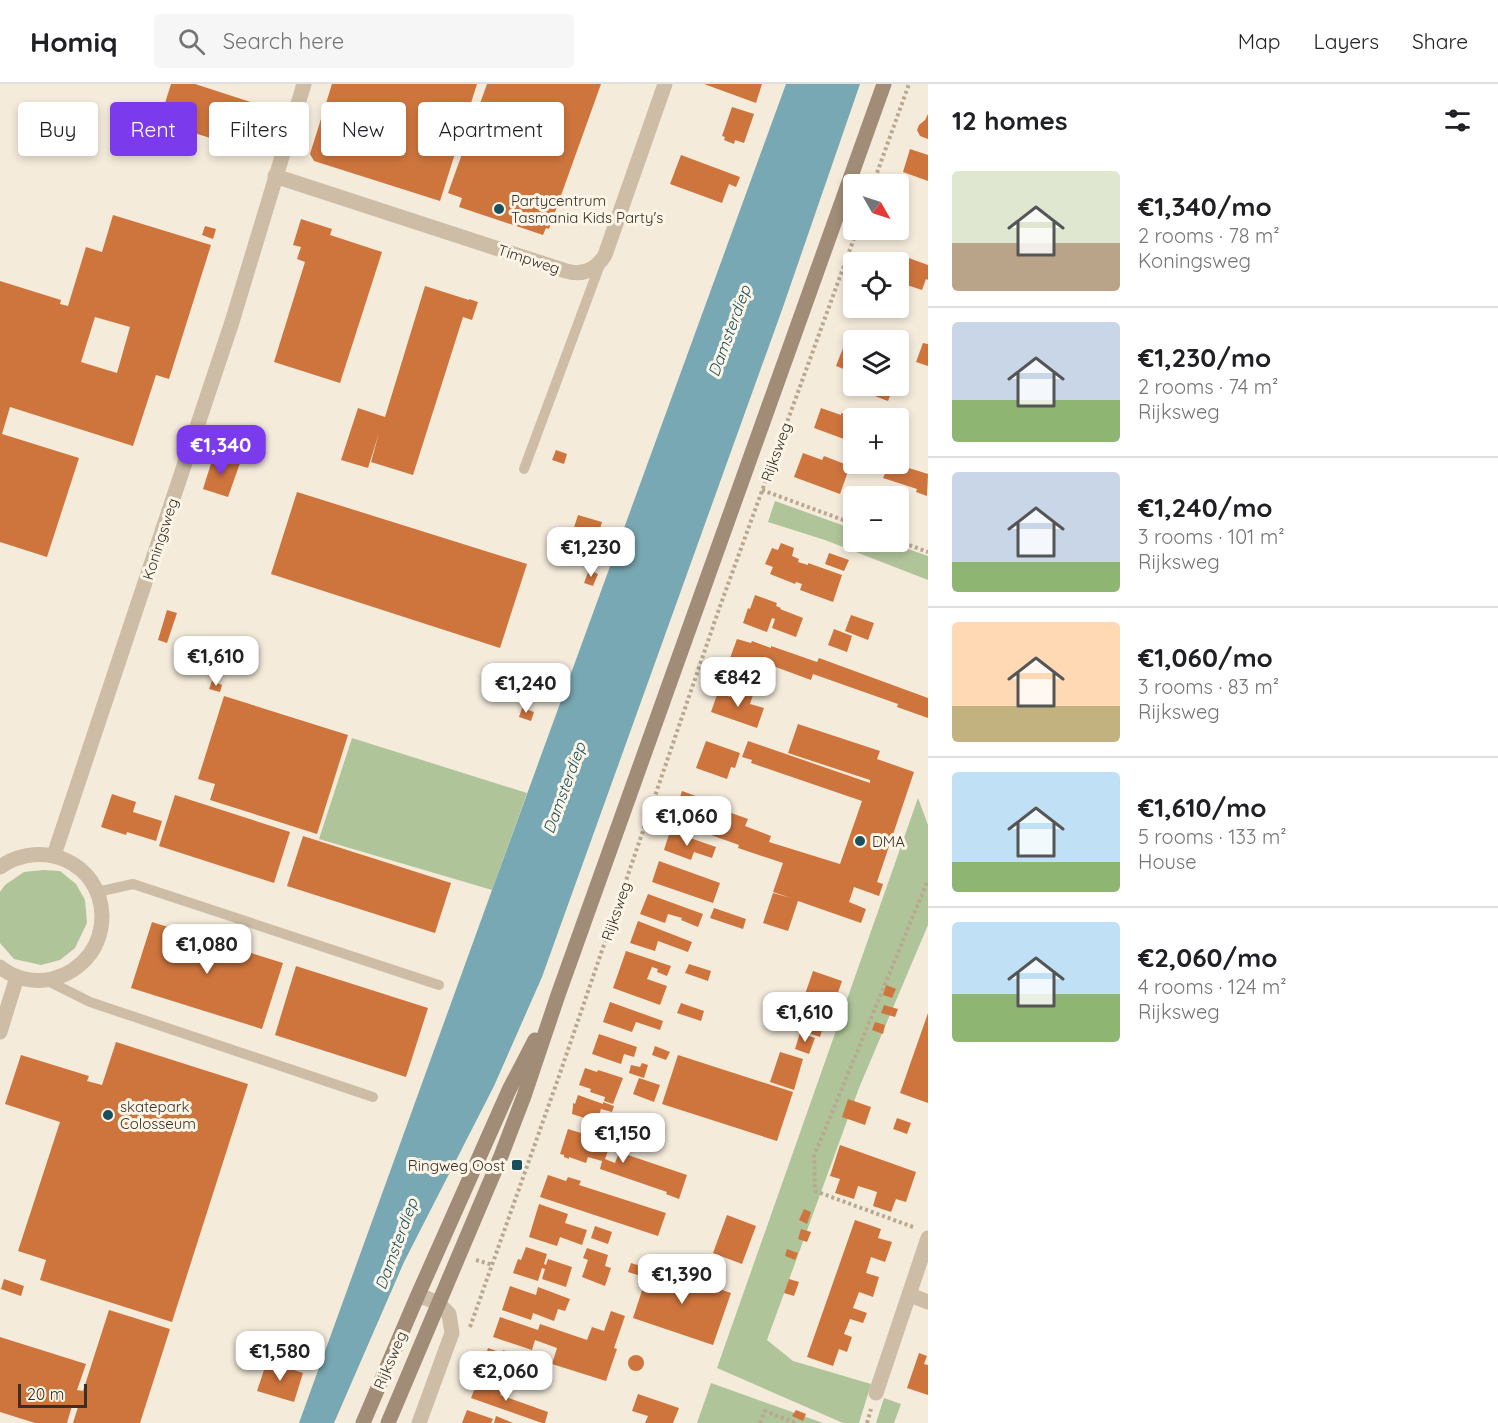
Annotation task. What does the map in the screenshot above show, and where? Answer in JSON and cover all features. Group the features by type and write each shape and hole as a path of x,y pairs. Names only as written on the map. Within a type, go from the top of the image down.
{"main road":[{"name":"Rijksweg","path":"388,1423 501,1156 524,1096 558,995 884,84"},
{"name":"Rijksweg","path":"363,1423 509,1090 558,995"}],"street":[{"name":"Koningsweg","path":"54,855 232,322 304,84"},
{"path":"601,262 665,84"},
{"name":"Timpweg","path":"275,176 573,274 589,271 601,262"},
{"path":"0,867 13,859 26,855 54,855 68,861 80,869 97,892 102,921 99,936 85,961 60,977 32,981 17,977 0,967"},
{"path":"0,1032 17,977"},
{"path":"876,1393 910,1295 922,1233"},
{"path":"910,1295 928,1302"},
{"path":"417,1297 438,1303 449,1314 452,1333 419,1423"}],"lane":[{"path":"524,469 601,262"},
{"path":"97,892 133,884 439,985"},
{"path":"46,980 90,1002 373,1097"}],"path":[{"path":"877,174 909,84"},
{"name":"Rijksweg","path":"470,1328 716,620 853,240"},
{"path":"762,490 843,520"},
{"path":"909,545 928,552"},
{"path":"922,1233 816,1191 814,1156 928,880"},
{"path":"519,1171 525,1173"},
{"path":"760,1423 765,1411 796,1423"}],"green space":[{"path":"775,501 843,525 843,547 825,540 768,522"},
{"path":"909,549 928,556 928,580 856,552 909,552"},
{"path":"352,738 527,793 492,890 319,839"},
{"path":"918,798 928,825 928,925 859,1088 767,1340 793,1361 871,1384 859,1423 843,1423 717,1368"},
{"path":"60,871 76,884 85,900 87,923 75,948 60,960 41,965 14,959 0,943 0,892 5,885 24,872"},
{"path":"711,1383 823,1423 697,1423"},
{"path":"884,1398 901,1404 894,1423 876,1423"}],"water":[{"name":"Damsterdiep","path":"786,84 860,84 783,307 542,977 494,1086 404,1262 334,1423 299,1423 492,890"}],"building":[{"path":"171,84 195,84 251,102 209,102 209,138 197,134 197,102 165,102"},
{"path":"332,84 477,84 471,102 418,102 418,156 454,156 440,201 314,161 310,154 321,119 321,156 406,156 406,102 326,102"},
{"path":"487,84 601,84 549,229 546,228 543,235 459,207 462,198 448,193 461,156 564,156 564,102 481,102"},
{"path":"704,84 762,84 756,103"},
{"path":"732,107 754,114 744,143 735,140 734,144 724,140 725,137 722,136"},
{"path":"928,114 928,139 920,136 917,130"},
{"path":"910,149 928,155 928,181 903,172"},
{"path":"681,155 740,177 736,187 729,184 722,203 670,184"},
{"path":"113,215 211,245 169,379 156,375 133,446 10,407 2,434 79,458 47,557 0,542 0,281 61,300 60,304 68,306 86,247 102,252","holes":["95,317 130,327 117,373 81,362"]},
{"path":"301,219 332,229 330,235 382,252 340,383 274,362 305,262 297,259 301,247 293,245"},
{"path":"205,226 216,229 213,239 202,235"},
{"path":"909,258 928,265 928,280 926,279 922,290 909,286"},
{"path":"425,286 478,302 472,320 463,317 413,475 371,462 379,433 368,468 341,460 358,408 385,417"},
{"path":"923,343 928,344 928,366 916,362"},
{"path":"843,348 843,369 836,366"},
{"path":"875,396 890,396 888,401"},
{"path":"821,408 841,415 843,414 843,439 814,428"},
{"path":"556,450 567,454 564,464 552,460"},
{"path":"803,453 822,460 824,456 843,463 843,474 847,474 840,494 794,477"},
{"path":"214,454 240,463 228,497 203,489"},
{"path":"909,468 928,474 927,496 916,492 917,489 883,478 885,474 909,474"},
{"path":"297,492 527,564 500,648 271,574"},
{"path":"578,515 602,522 590,560 566,552"},
{"path":"781,543 794,548 792,556 799,559 798,562 808,565 808,563 842,575 833,602 800,590 802,584 796,582 795,584 770,574 773,567 765,564 772,548 778,550"},
{"path":"829,553 849,560 844,571 825,564"},
{"path":"589,570 598,574 593,586 584,583"},
{"path":"755,595 777,603 776,606 780,609 803,618 796,637 772,628 775,619 772,618 767,632 743,623"},
{"path":"167,610 177,613 167,643 158,640"},
{"path":"851,615 874,623 868,640 845,631"},
{"path":"834,629 852,636 847,652 828,645"},
{"path":"737,639 751,643 752,641 771,648 771,646 817,662 819,658 928,698 928,718 897,707 898,704 813,674 811,680 773,666 770,675 743,666 744,663 730,658"},
{"path":"212,681 222,685 220,692 209,689"},
{"path":"733,687 753,695 750,704 764,708 757,728 711,712 718,692 730,697"},
{"path":"224,696 348,735 317,834 210,800 215,784 198,779"},
{"path":"522,708 534,712 531,721 519,717"},
{"path":"798,724 880,751 877,759 914,772 877,882 883,884 879,896 854,887 849,902 866,909 861,923 798,901 788,931 763,923 773,893 791,898 773,892 783,863 738,848 739,845 697,830 698,828 673,818 682,791 748,819 745,826 771,836 769,842 840,864 862,801 751,763 752,760 742,757 748,741 870,783 870,780 788,753"},
{"path":"706,741 740,753 735,768 731,767 727,779 696,768"},
{"path":"112,794 136,802 133,812 162,821 156,841 101,827"},
{"path":"175,795 290,832 274,883 159,846"},
{"path":"670,831 716,847 712,858 694,852 691,860 664,850"},
{"path":"303,836 451,883 435,933 287,886"},
{"path":"659,861 720,883 713,903 652,882"},
{"path":"648,894 703,914 698,927 681,920 682,918 668,914 665,923 640,914"},
{"path":"714,908 746,919 743,929 710,918"},
{"path":"638,921 692,942 688,952 658,941 655,951 630,943"},
{"path":"152,922 283,963 262,1029 131,988"},
{"path":"626,951 671,966 667,976 652,967 647,979 667,986 660,1005 613,988"},
{"path":"689,964 711,971 708,981 685,973"},
{"path":"296,966 428,1008 406,1077 275,1035"},
{"path":"813,971 842,981 831,1013 802,1003"},
{"path":"886,985 896,989 892,998 883,995"},
{"path":"782,1001 817,1012 820,1018 817,1026 823,1027 820,1037 769,1019 773,1006 780,1008"},
{"path":"610,1002 663,1021 660,1030 636,1022 632,1032 603,1022"},
{"path":"681,1003 704,1011 701,1021 677,1013"},
{"path":"884,1005 898,1009 895,1017 881,1013"},
{"path":"928,1013 928,1103 900,1093"},
{"path":"875,1022 885,1025 883,1034 872,1030"},
{"path":"800,1033 815,1038 809,1054 795,1049"},
{"path":"599,1034 637,1047 634,1057 624,1054 621,1064 592,1054"},
{"path":"116,1042 248,1084 172,1322 40,1280 46,1260 18,1251 60,1122 5,1104 21,1055 89,1076 87,1081 102,1085"},
{"path":"655,1046 670,1052 666,1060 652,1055"},
{"path":"780,1052 803,1059 794,1090 770,1082"},
{"path":"678,1055 793,1092 777,1141 662,1104"},
{"path":"642,1063 648,1065 644,1078 629,1073 631,1065 640,1067"},
{"path":"585,1068 623,1078 613,1104 604,1101 605,1097 590,1092 591,1089 579,1085"},
{"path":"639,1078 660,1085 654,1102 633,1094"},
{"path":"578,1095 614,1106 612,1112 601,1109 597,1122 572,1114 573,1103 575,1104"},
{"path":"848,1099 871,1107 865,1125 842,1117"},
{"path":"897,1118 911,1123 907,1134 893,1129"},
{"path":"568,1129 610,1145 605,1159 615,1163 619,1152 687,1175 679,1199 666,1194 667,1192 600,1169 602,1161 588,1157 586,1163 564,1157 560,1154"},
{"path":"840,1145 916,1172 906,1202 896,1199 891,1212 873,1206 877,1192 858,1186 854,1199 835,1193 840,1179 830,1176"},
{"path":"548,1175 566,1181 568,1177 581,1181 579,1185 666,1213 658,1236 540,1197"},
{"path":"539,1204 568,1214 565,1223 587,1230 582,1245 560,1237 557,1246 529,1237"},
{"path":"804,1209 811,1212 807,1224 799,1220"},
{"path":"727,1215 756,1226 742,1264 713,1253"},
{"path":"855,1220 881,1229 878,1238 892,1242 885,1262 871,1257 866,1273 879,1277 873,1297 859,1292 853,1308 867,1313 863,1323 850,1319 844,1334 852,1337 847,1352 839,1349 833,1366 807,1357"},
{"path":"595,1226 612,1232 608,1244 591,1238"},
{"path":"801,1229 811,1232 807,1242 798,1239"},
{"path":"526,1247 547,1254 544,1264 546,1265 548,1259 572,1267 566,1287 542,1279 545,1269 542,1268 538,1281 513,1273"},
{"path":"587,1248 608,1255 605,1266 611,1268 605,1286 582,1277 588,1260 583,1258"},
{"path":"787,1249 798,1253 795,1260 785,1256"},
{"path":"631,1263 647,1268 644,1277 628,1272"},
{"path":"650,1266 731,1293 713,1345 633,1318"},
{"path":"4,1279 24,1286 21,1296 1,1289"},
{"path":"789,1279 799,1282 794,1296 784,1293"},
{"path":"510,1286 536,1295 538,1287 570,1299 565,1311 558,1309 554,1321 533,1313 531,1320 502,1310"},
{"path":"109,1310 170,1329 140,1423 73,1423 78,1407 72,1406 67,1423 35,1423 0,1412 0,1337 86,1364 77,1390 83,1391"},
{"path":"611,1311 625,1316 606,1381 552,1364 557,1348 535,1340 532,1350 493,1337 500,1317 538,1330 540,1324 587,1340 592,1327 604,1331"},
{"path":"488,1348 514,1354 511,1364 544,1375 539,1387 482,1367"},
{"path":"919,1353 927,1356 924,1364 928,1365 928,1395 907,1388"},
{"path":"633,1355 639,1355 644,1363 642,1369 633,1371 628,1366 628,1360"},
{"path":"267,1361 303,1373 294,1402 257,1391"},
{"path":"478,1380 502,1388 500,1395 548,1412 545,1423 471,1398"},
{"path":"638,1394 679,1408 673,1423 645,1423 648,1416 632,1411"},
{"path":"467,1410 493,1419 491,1423 462,1423"},
{"path":"796,1410 806,1414 803,1421 792,1416"},
{"path":"496,1416 513,1423 494,1423"}],"place":[{"name":"Partycentrum Tasmania Kids Party's","path":"499,209"},
{"name":"DMA","path":"860,841"},
{"name":"skatepark Colosseum","path":"108,1115"},
{"name":"Ringweg Oost","path":"517,1165"}]}
